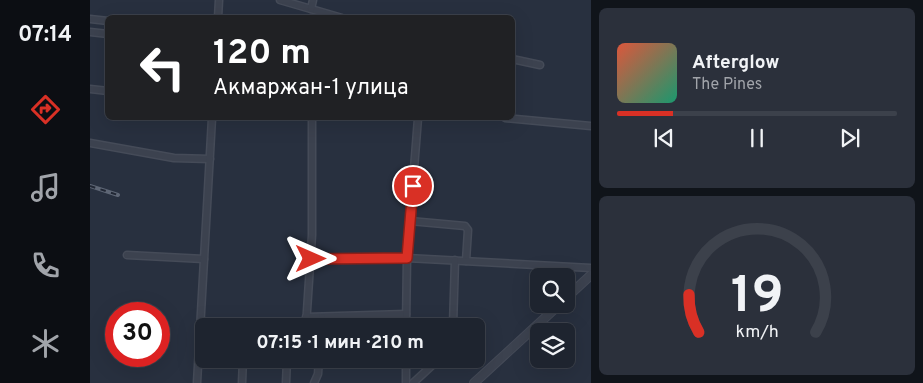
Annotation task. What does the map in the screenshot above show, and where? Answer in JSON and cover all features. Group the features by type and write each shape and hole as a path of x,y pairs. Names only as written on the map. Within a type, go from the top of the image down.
{"street":[{"path":"218,15 219,0"},
{"path":"280,0 332,15"},
{"path":"311,9 313,0"},
{"path":"90,19 105,21"},
{"path":"90,32 105,34"},
{"path":"515,60 540,65"},
{"path":"90,89 105,91"},
{"path":"515,119 590,126"},
{"path":"203,318 212,120"},
{"path":"312,120 311,259 306,317 406,314"},
{"path":"406,318 407,258 418,120"},
{"path":"90,143 174,158 210,159"},
{"path":"410,221 465,226 468,230 466,261"},
{"path":"127,255 204,259"},
{"path":"311,259 407,258 590,268"},
{"path":"453,318 455,260"},
{"path":"575,290 590,276"},
{"path":"474,383 550,313"},
{"path":"197,383 199,368"},
{"path":"242,383 243,368"},
{"path":"286,383 287,368"},
{"path":"314,383 318,368"},
{"path":"406,368 406,383"},
{"path":"413,383 429,368"}],"railway":[{"path":"90,186 118,195"}],"route":[{"path":"311,259 407,258 413,186"}]}
